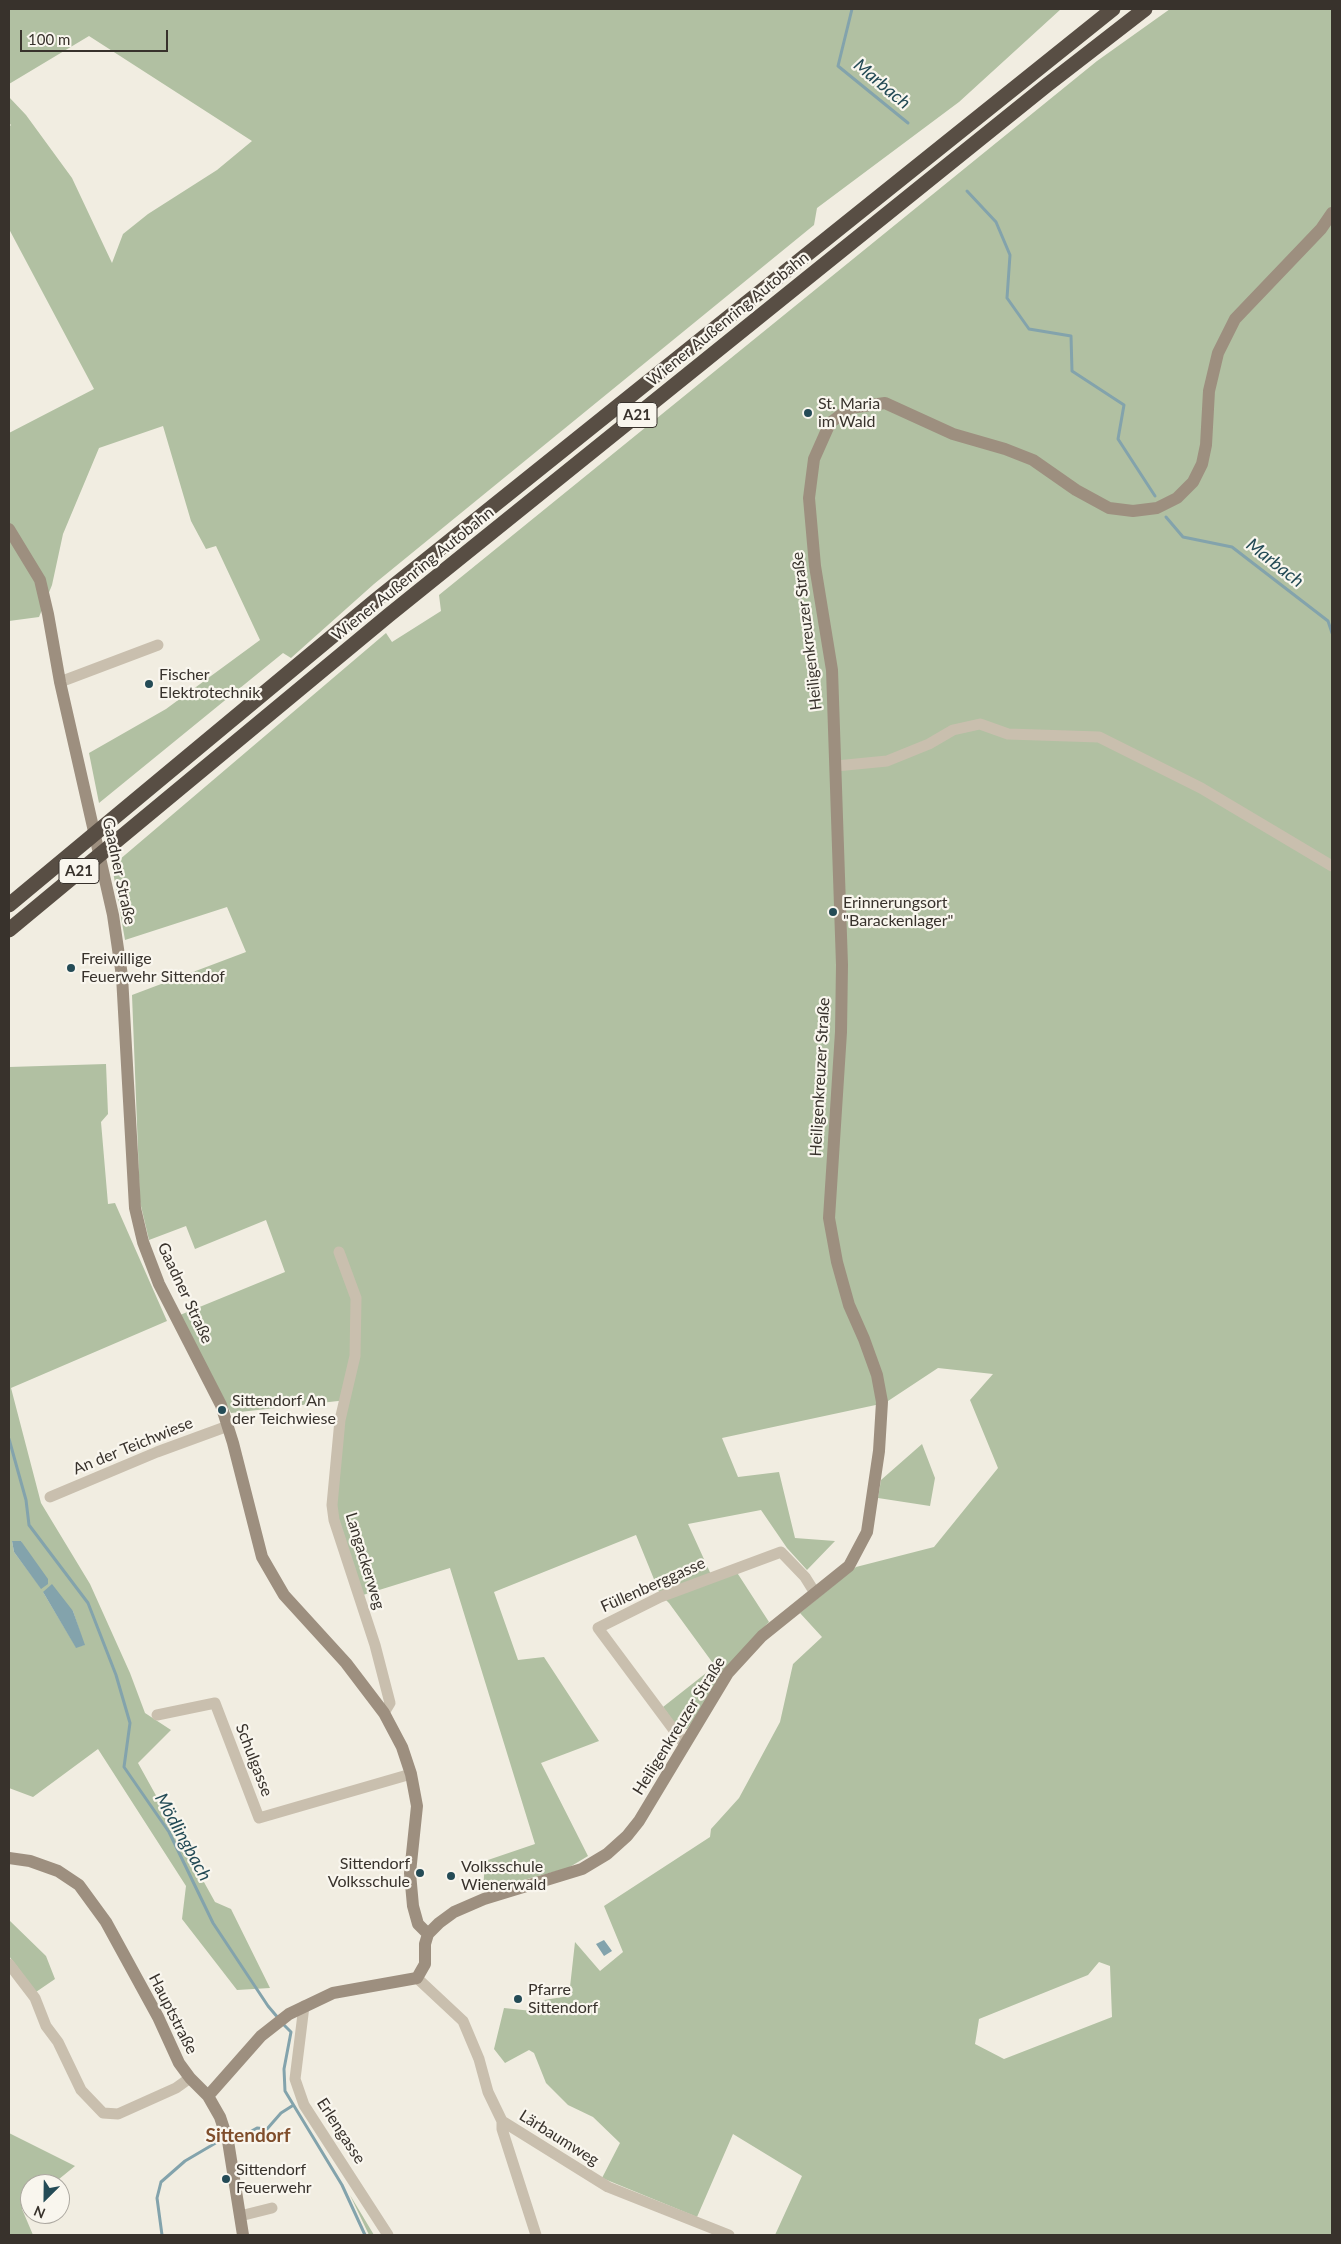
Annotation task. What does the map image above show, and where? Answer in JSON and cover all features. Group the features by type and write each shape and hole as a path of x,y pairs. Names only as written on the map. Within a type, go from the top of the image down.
{"highway":[{"name":"Wiener Außenring Autobahn","path":"9,906 384,594 1113,9"},
{"name":"Wiener Außenring Autobahn","path":"9,930 427,585 1047,85 1145,9"}],"main road":[{"name":"Heiligenkreuzer Straße","path":"428,1934 438,1923 470,1904 582,1869 607,1854 627,1836 639,1821 728,1673 744,1654 849,1566 867,1532 882,1428 882,1402 877,1375 850,1305 837,1262 829,1218 841,1032 842,965 832,670 815,566 809,498 814,459 830,423 850,408 885,403 954,434 1005,449 1033,460 1076,490 1109,508 1133,511 1157,508 1177,498 1192,482 1202,464 1206,445 1210,390 1218,353 1235,319 1321,229 1332,213"},
{"name":"Gaadner Straße","path":"9,529 40,580 60,682 113,915 122,976 135,1208 143,1242 159,1284 212,1386 228,1426 262,1557 284,1595 387,1708 411,1774 417,1806 410,1873 418,1924 428,1934"},
{"name":"Hauptstraße","path":"9,1858 30,1861 58,1871 79,1885 106,1922 158,2017 179,2063 190,2078 208,2096 220,2116 228,2141 243,2235"},
{"path":"208,2096 261,2036 289,2014 333,1993 418,1978 425,1964 425,1944 428,1934"}],"street":[{"path":"60,682 158,645"},
{"path":"836,766 888,761 929,744 953,730 980,724 1008,734 1099,737 1201,788 1332,866"},
{"name":"Langackerweg","path":"338,1252 356,1298 355,1356 340,1420 332,1505 334,1520 375,1645 387,1708"},
{"name":"An der Teichwiese","path":"50,1497 157,1452 228,1426"},
{"name":"Füllenberggasse","path":"685,1745 598,1628 660,1597 781,1552 805,1577 815,1593"},
{"name":"Schulgasse","path":"157,1715 215,1703 259,1818 411,1774"},
{"path":"9,1964 35,1998 46,2026 58,2042 81,2090 103,2113 118,2114 176,2088 190,2078"},
{"name":"Lärbaumweg","path":"418,1978 463,2021 479,2059 488,2092 502,2121 608,2187 729,2235"},
{"name":"Erlengasse","path":"304,2006 294,2079 304,2105 388,2235"},
{"path":"502,2121 502,2129 536,2235"},
{"path":"240,2216 272,2208"}],"green space":[{"path":"9,9 1061,9 959,102 817,208 814,225 374,584 291,658 283,653 99,803 89,753 166,709 260,640 216,546 206,549 191,521 163,426 99,448 63,534 52,585 39,617 9,621 9,433 94,389 9,229 9,127 11,125 9,123 9,97 26,115 72,178 112,263 123,234 148,214 217,170 252,141 89,36 9,84"},
{"path":"1170,9 1332,9 1332,2235 775,2235 802,2176 733,2134 697,2217 602,2178 620,2143 593,2117 568,2105 546,2083 534,2053 529,2050 505,2063 494,2049 504,2008 532,2011 544,2000 569,1996 575,1942 600,1971 623,1952 604,1906 710,1837 711,1829 739,1798 780,1722 793,1664 822,1637 800,1613 856,1567 934,1547 998,1468 970,1400 993,1374 938,1368 885,1403 722,1438 738,1477 779,1472 795,1538 835,1541 807,1570 787,1548 761,1510 688,1524 713,1579 736,1571 769,1622 744,1648 687,1729 678,1728 663,1707 715,1666 669,1603 660,1594 636,1535 494,1592 518,1660 544,1657 599,1741 541,1763 588,1856 568,1868 483,1891 485,1861 535,1844 450,1568 363,1595 335,1507 347,1400 231,1413 180,1315 285,1272 266,1220 195,1249 186,1226 149,1240 140,1202 132,995 246,952 227,907 125,940 112,866 386,633 392,642 441,611 439,595 1097,61","holes":["1099,1962 1110,1966 1112,2017 1004,2059 975,2044 979,2019 1088,1975"]},
{"path":"106,1064 108,1114 101,1122 108,1204 115,1203 167,1321 11,1388 41,1503 90,1584 130,1673 145,1713 171,1730 138,1763 215,1902 231,1909 270,1988 237,1990 182,1919 186,1886 98,1749 33,1797 9,1788 9,1067","holes":["12,1541 21,1541 41,1588 14,1552","43,1592 73,1611 84,1645 76,1647"]},
{"path":"922,1444 935,1478 930,1506 878,1498 881,1480"},
{"path":"9,1920 46,1956 55,1979 36,1992 9,1956"},
{"path":"9,2133 75,2166 65,2174 20,2174 20,2224 28,2224 33,2235 9,2235"},
{"path":"350,2195 374,2235 369,2235"}],"water":[{"path":"12,1541 21,1541 48,1579 48,1584 41,1589 14,1552"},
{"path":"52,1584 73,1611 85,1645 76,1648 43,1592"},
{"path":"604,1940 612,1951 604,1956 596,1944"}],"waterway":[{"name":"Marbach","path":"852,9 838,66 908,123"},
{"name":"Marbach","path":"967,191 996,222 1010,255 1007,298 1029,329 1071,336 1072,371 1124,405 1118,439 1155,496"},
{"name":"Marbach","path":"1166,517 1183,537 1232,547 1328,621 1332,633"},
{"name":"Mödlingbach","path":"9,1439 26,1500 29,1525 88,1603 116,1675 130,1723 124,1767 169,1832 213,1923 268,2006 279,2019"},
{"name":"Mödlingbach","path":"283,2024 291,2032 284,2069 285,2091 342,2185 365,2235"},
{"path":"237,2139 257,2128 267,2129 281,2113 292,2106"},
{"path":"162,2235 157,2198 161,2182 185,2161 219,2141"}],"place":[{"name":"St. Maria im Wald","path":"808,413"},
{"name":"Fischer Elektrotechnik","path":"149,684"},
{"name":"Erinnerungsort \"Barackenlager\"","path":"833,912"},
{"name":"Freiwillige Feuerwehr Sittendof","path":"71,968"},
{"name":"Sittendorf An der Teichwiese","path":"222,1410"},
{"name":"Sittendorf Volksschule","path":"420,1873"},
{"name":"Volksschule Wienerwald","path":"451,1876"},
{"name":"Pfarre Sittendorf","path":"518,1999"},
{"name":"Sittendorf Feuerwehr","path":"226,2179"}],"district":[{"name":"Sittendorf","path":"248,2136"}]}
